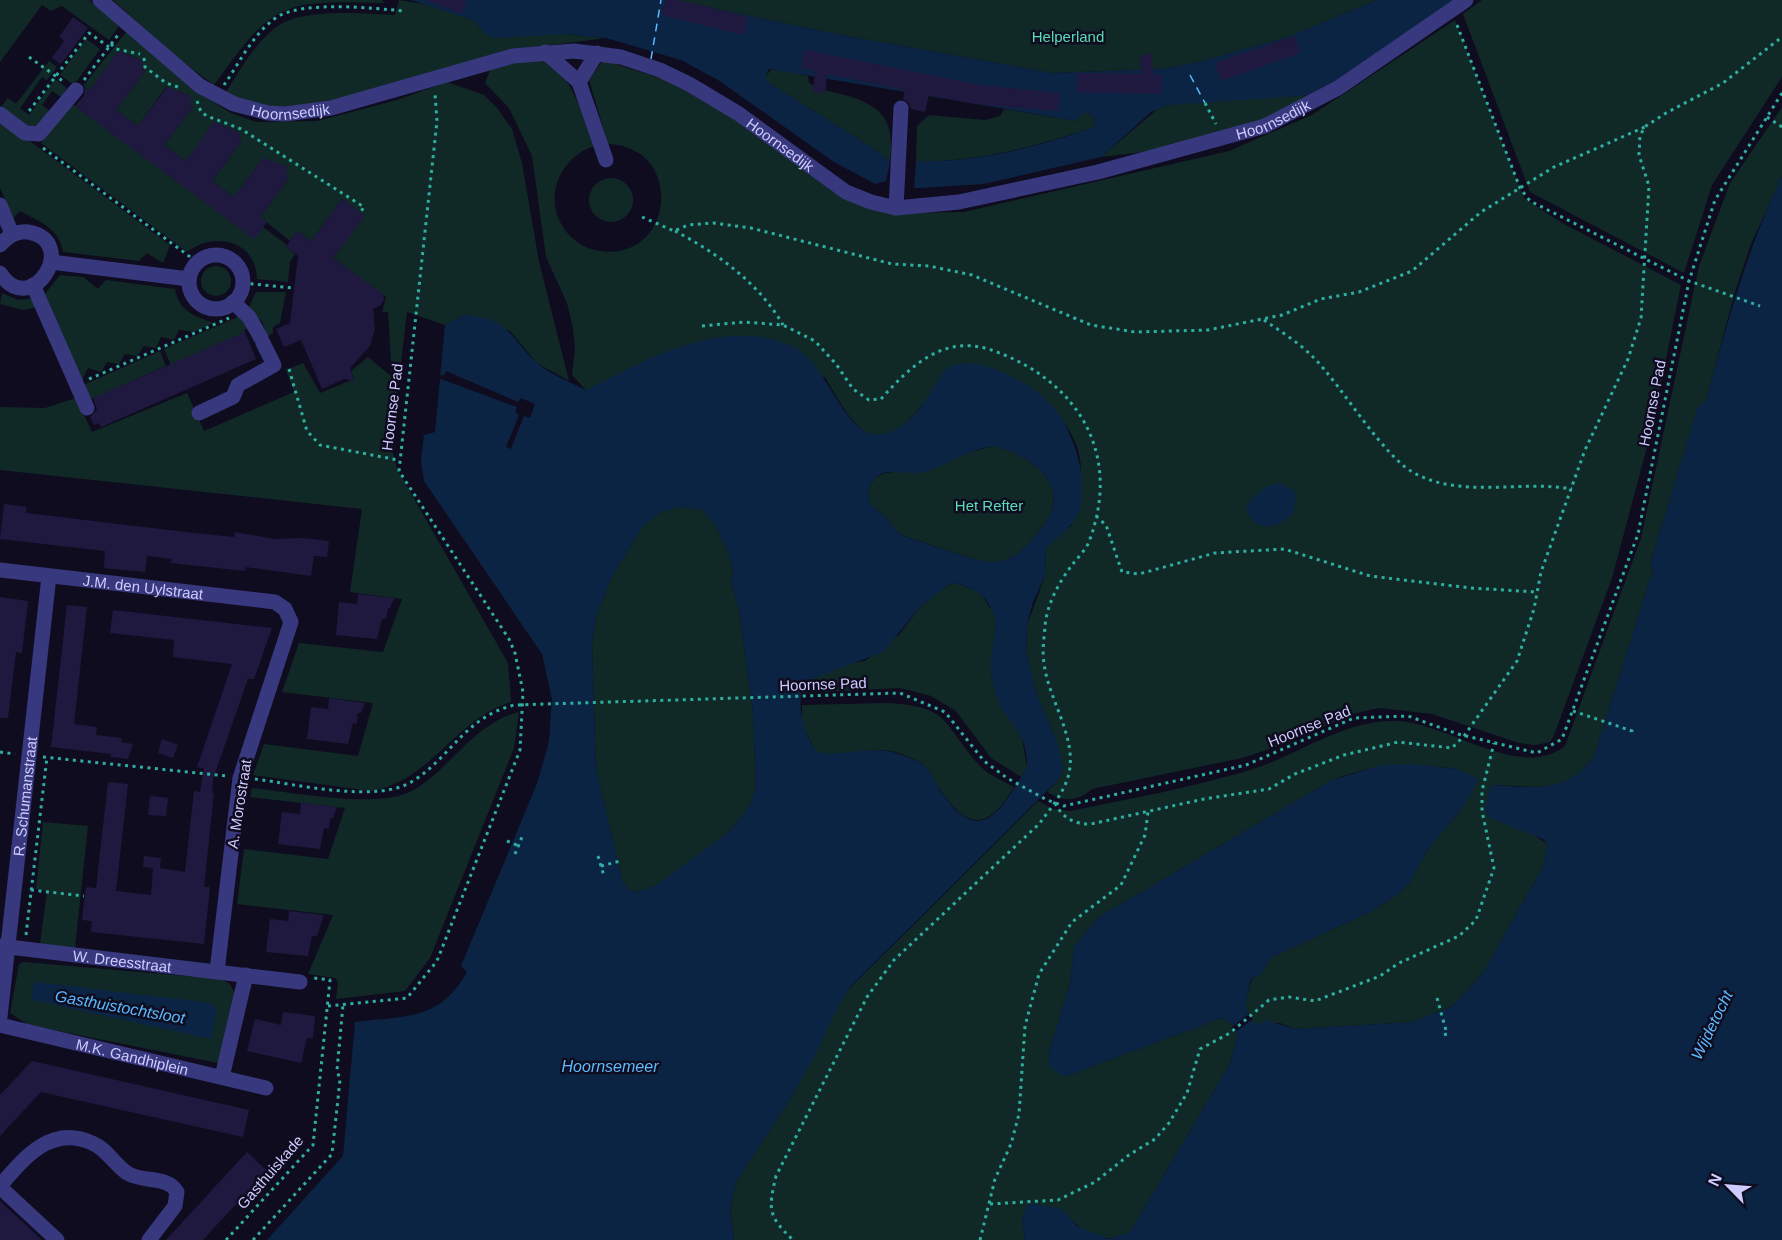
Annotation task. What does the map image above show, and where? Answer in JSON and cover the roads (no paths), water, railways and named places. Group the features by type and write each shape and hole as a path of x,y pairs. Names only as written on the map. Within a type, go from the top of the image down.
{"street":[{"name":"Hoornsedijk","path":"100,0 128,21 188,78 216,96 252,109 285,114 331,108 435,80 480,63 546,52 597,53 636,61 671,75 739,114 833,184 859,198 896,208 959,202 1098,172 1265,126 1338,88 1466,0"},
{"path":"546,52 579,82 606,160"},
{"path":"579,82 597,53"},
{"path":"0,114 25,133 34,135 43,132 76,90"},
{"path":"896,208 901,108"},
{"path":"0,206 12,234"},
{"path":"0,245 12,234 23,231 39,236 50,251 51,262 45,277 33,285 10,284 0,273"},
{"path":"212,255 230,259 242,273 243,284 238,307 207,308 193,297 189,279 197,262 212,255"},
{"path":"51,262 189,279"},
{"path":"33,285 87,408"},
{"path":"199,413 233,398 238,385 280,363 262,341 257,327 238,307"},
{"name":"J.M. den Uylstraat","path":"0,570 275,602 285,609"},
{"name":"R. Schumanstraat","path":"0,1017 4,946 29,756 49,576"},
{"name":"A. Morostraat","path":"217,971 240,778 291,622 285,609"},
{"name":"W. Dreesstraat","path":"4,946 300,982"},
{"path":"222,1077 246,975"},
{"name":"M.K. Gandhiplein","path":"0,1025 266,1088"},
{"path":"57,1240 0,1187 28,1153 52,1140 71,1138 92,1142 109,1154 127,1173 140,1179 167,1182 173,1185 177,1192 175,1206 149,1240"}],"water":[{"path":"411,0 674,0 836,34 1052,73 1161,69 1199,62 1288,37 1377,0 1454,0 1315,95 1168,105 1151,112 1101,157 984,184 914,188 916,161 962,159 1029,147 1095,127 1094,117 1088,113 1082,113 1077,121 769,69 766,81 876,150 890,162 886,181 875,184 834,162 718,80 681,60 606,38 565,34 495,38 484,33 475,21"},
{"name":"Wijdetocht","path":"1782,176 1782,1240 1025,1240 1022,1218 1028,1203 1062,1209 1077,1226 1109,1239 1130,1232 1230,1064 1238,1033 1232,1024 1221,1018 1064,1077 1050,1067 1048,1055 1070,984 1074,946 1099,917 1332,780 1382,765 1413,764 1457,769 1477,778 1478,781 1462,809 1430,846 1409,883 1397,895 1370,912 1272,957 1261,974 1251,979 1246,1006 1252,1022 1261,1024 1265,1020 1295,1029 1413,1022 1453,1006 1483,973 1543,867 1548,844 1543,839 1488,817 1485,809 1491,785 1535,787 1560,783 1583,769 1594,757 1653,570 1650,565 1698,406 1706,401 1748,259"},
{"name":"Hoornsemeer","path":"463,315 499,324 541,366 586,390 634,366 686,345 739,336 766,338 792,346 807,357 844,410 857,425 872,434 889,433 910,419 947,368 959,364 974,364 1006,373 1021,381 1047,401 1063,422 1076,451 1082,484 1082,500 1078,514 1068,529 1046,547 1045,576 1033,602 1027,625 1026,652 1036,692 1057,742 1063,767 1060,778 851,986 792,1096 736,1182 730,1210 734,1240 267,1240 343,1156 355,1022 405,1016 433,1008 445,1000 467,972 461,966 538,781 549,741 552,699 542,654 424,481 421,462 424,435 435,432 445,325","holes":["994,446 1016,454 1038,468 1052,487 1054,498 1052,510 1042,528 1022,550 1008,559 997,562 978,560 908,538 898,533 886,517 871,505 868,493 870,485 883,473 924,472 976,450","678,507 703,510 717,528 729,554 733,572 731,583 739,609 753,713 756,787 750,806 729,832 655,886 638,892 629,890 623,883 596,770 592,645 596,616 613,574 643,526 659,513","956,583 973,590 986,600 992,610 995,618 991,661 994,686 1000,706 1020,735 1027,757 1027,767 1010,794 992,816 982,820 970,820 958,812 941,792 922,763 889,751 816,752 802,717 801,698 807,681 883,652 920,607 948,585"]},
{"path":"1280,483 1293,490 1296,497 1293,513 1273,526 1267,527 1255,522 1246,508 1260,491"},
{"name":"Gasthuistochtsloot","path":"36,982 211,1003 217,1009 211,1039 32,1000 33,985"}],"park label":[{"name":"Helperland","path":"1068,36"},
{"name":"Het Refter","path":"989,505"}]}
